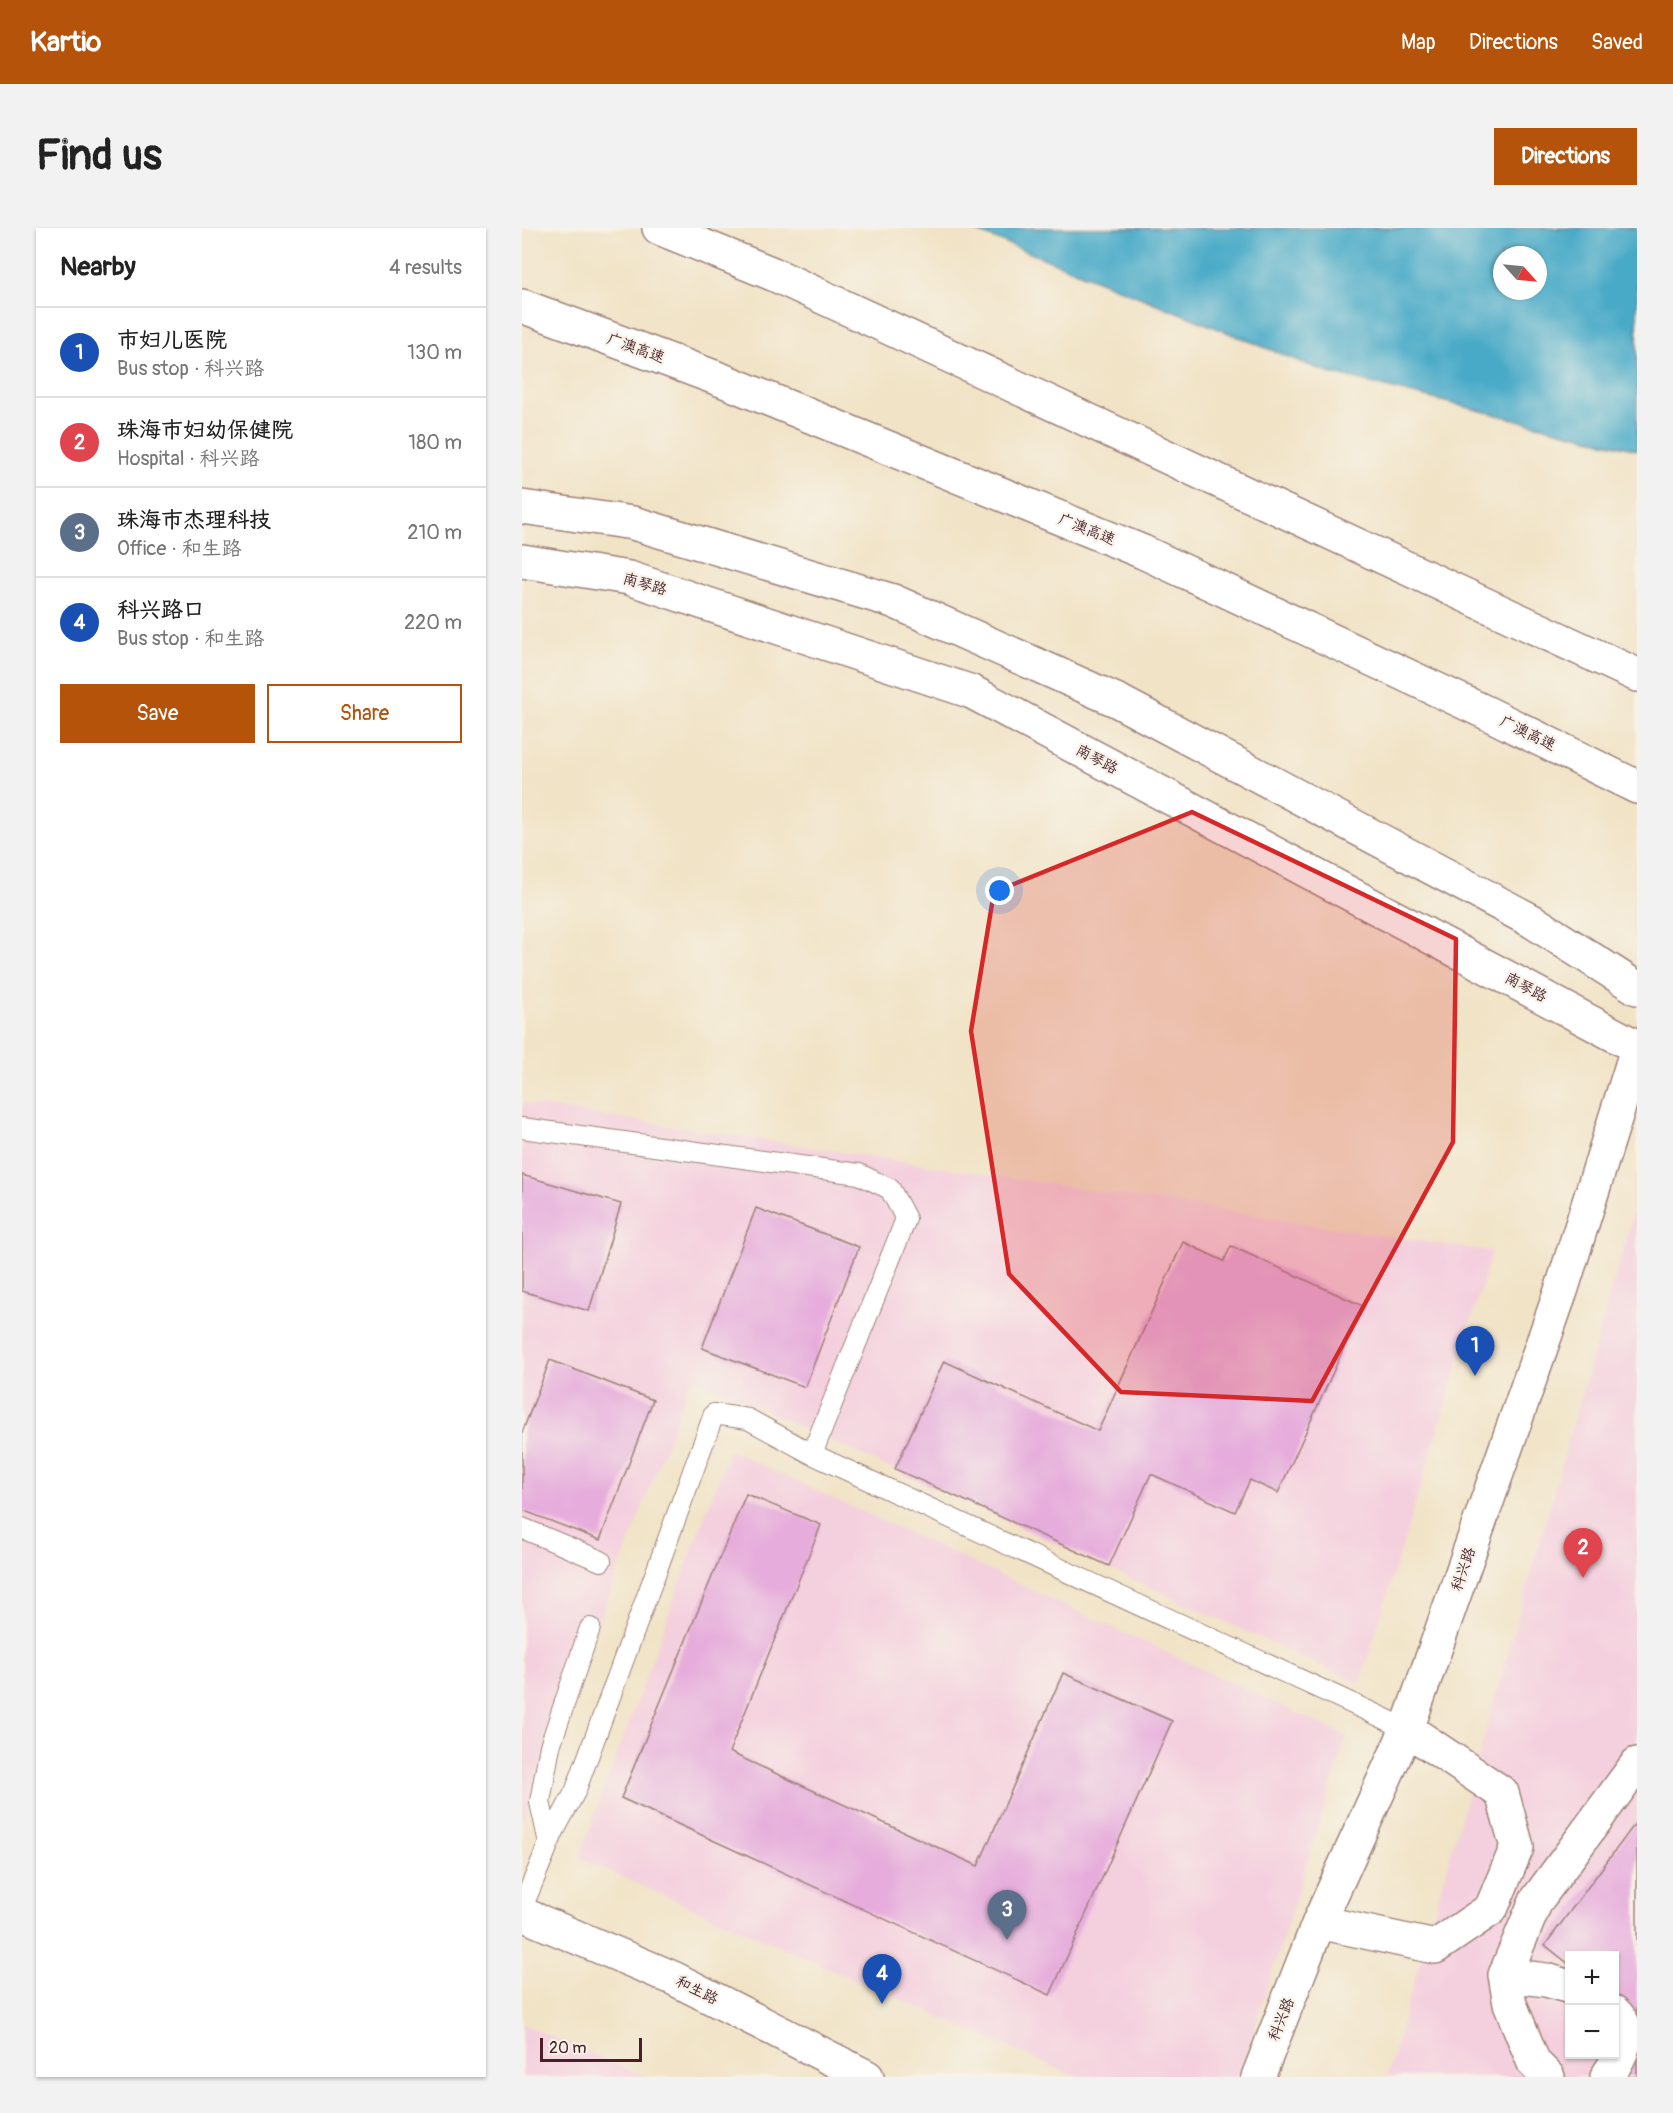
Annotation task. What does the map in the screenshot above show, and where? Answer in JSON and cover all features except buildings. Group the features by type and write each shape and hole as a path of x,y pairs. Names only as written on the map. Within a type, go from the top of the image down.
{"main road":[{"path":"659,228 773,274 1637,675"},
{"name":"广澳高速","path":"522,306 722,380 1143,552 1487,713 1637,787"},
{"path":"522,507 633,523 904,606 1118,701 1532,921 1637,988"},
{"name":"南琴路","path":"522,561 629,578 972,692 1637,1048"},
{"name":"科兴路","path":"1258,2077 1319,1922 1407,1729 1562,1288 1637,1048"},
{"path":"1319,1922 1436,1947 1491,1909 1517,1847 1502,1793 1407,1729"},
{"path":"1548,2077 1534,2063 1510,2004 1505,1975 1536,1900 1637,1764"},
{"name":"和生路","path":"522,1914 673,1978 867,2077"},
{"path":"1505,1975 1546,1980 1565,1986"},
{"path":"1607,2077 1621,2056 1626,2037 1622,2018 1619,2016"}],"lane":[{"path":"522,1128 860,1174 890,1189 906,1219 812,1454"},
{"path":"522,1908 549,1843 575,1792 714,1414 748,1419 812,1454 1407,1729"},
{"path":"522,1528 601,1561"},
{"path":"549,1843 540,1802 550,1746 590,1628"}],"highlighted area":[{"path":"1192,812 1456,939 1453,1142 1312,1401 1121,1392 1009,1274 971,1031 994,892"}],"shaded area":[{"path":"522,1103 1492,1252 1360,1684 692,1377 522,1823"},
{"path":"1637,1200 1637,2077 1387,2077"},
{"path":"729,1450 1347,1736 1239,2077 1076,2077 579,1858"},
{"path":"522,2024 647,2077 522,2077"}],"water":[{"path":"968,228 1637,228 1637,450 1326,372"}],"place":[{"name":"市妇儿医院","path":"1475,1376"},
{"name":"珠海市妇幼保健院","path":"1583,1578"},
{"name":"珠海市杰理科技","path":"1007,1940"},
{"name":"科兴路口","path":"882,2004"}]}
